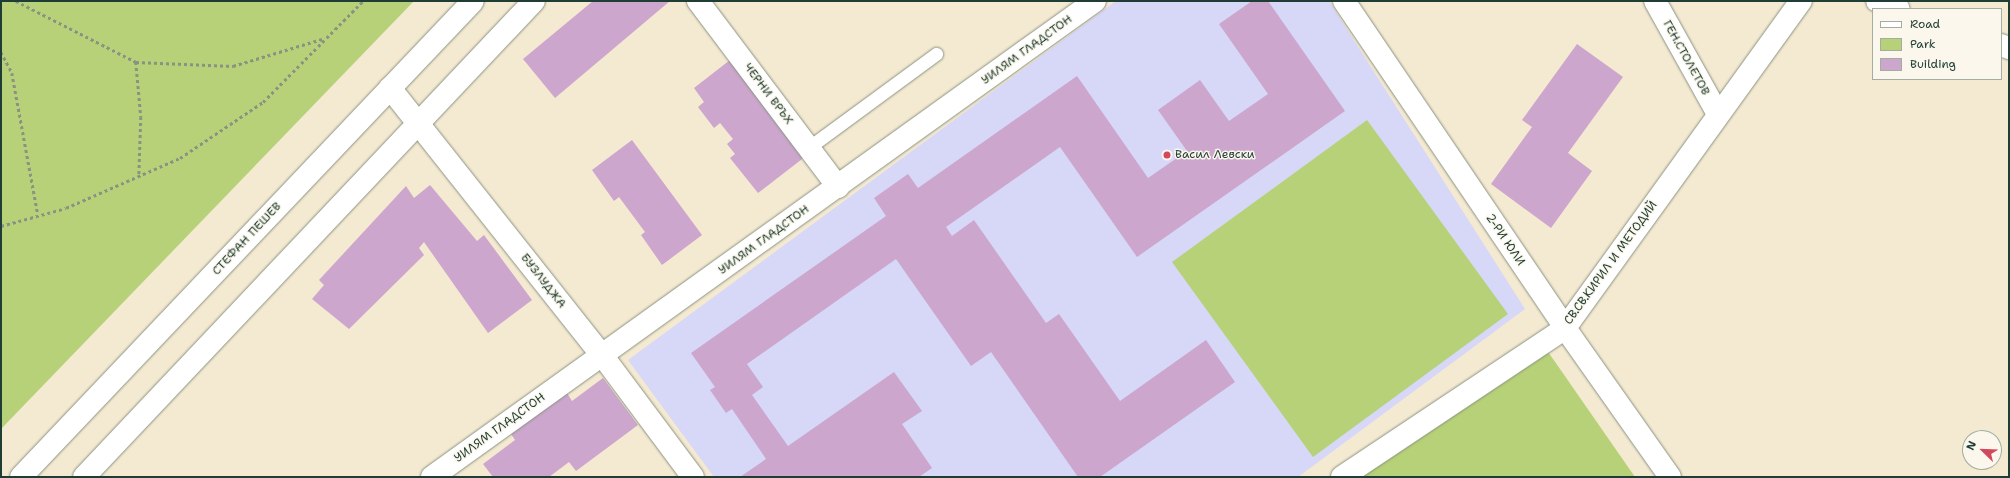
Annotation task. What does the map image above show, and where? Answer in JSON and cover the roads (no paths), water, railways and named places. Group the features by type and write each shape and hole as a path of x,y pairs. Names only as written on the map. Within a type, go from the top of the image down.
{"street":[{"name":"СТЕФАН ПЕШЕВ","path":"21,477 473,1"},
{"path":"84,477 534,1"},
{"name":"ЧЕРНИ ВРЪХ","path":"698,1 838,187"},
{"name":"УИЛЯМ ГЛАДСТОН","path":"432,477 838,187 1095,1"},
{"name":"2-РИ ЮЛИ","path":"1344,1 1564,328 1670,477"},
{"name":"ГЕН.СТОЛЕТОВ","path":"1654,1 1718,114"},
{"name":"СВ.СВ.КИРИЛ И МЕТОДИЙ","path":"1342,477 1564,328 1801,1"},
{"path":"1877,1 1896,8"},
{"name":"БУЗЛУДЖА","path":"390,88 602,356 693,477"}],"lane":[{"path":"808,148 936,54"}],"place":[{"name":"Васил Левски","path":"1167,155"}]}
